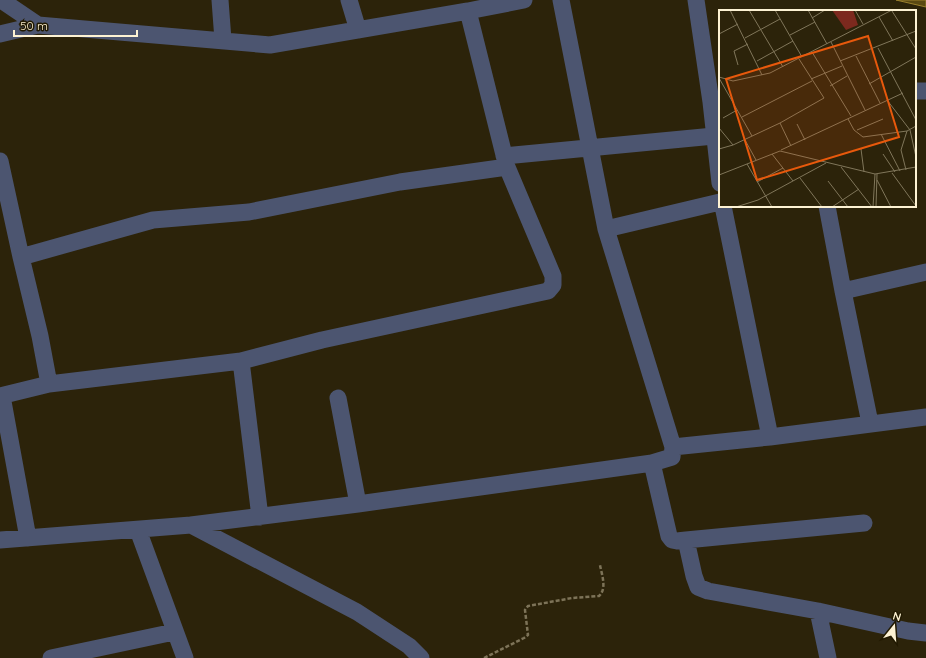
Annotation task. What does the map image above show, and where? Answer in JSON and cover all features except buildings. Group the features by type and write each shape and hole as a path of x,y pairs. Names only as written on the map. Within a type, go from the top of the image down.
{"street":[{"path":"1,0 38,25"},
{"path":"220,0 223,40"},
{"path":"349,0 358,30"},
{"path":"0,34 38,25 270,45 468,11 491,3 524,0"},
{"path":"0,540 138,530 260,517 652,462 672,457 673,447 606,229 561,0"},
{"path":"696,0 716,102 714,136 719,176"},
{"path":"28,538 1,396 49,384 241,361 322,340 548,291 553,285 553,276 506,161 468,11"},
{"path":"916,91 926,90"},
{"path":"21,257 153,220 249,212 506,161 590,148 714,136"},
{"path":"0,161 4,202 21,257 40,336 49,384"},
{"path":"606,229 719,202"},
{"path":"723,207 770,437"},
{"path":"827,207 870,424"},
{"path":"843,291 926,272"},
{"path":"241,361 260,517"},
{"path":"338,398 358,504"},
{"path":"673,447 770,437 870,424 924,422"},
{"path":"652,462 669,536 672,540 677,541 864,523"},
{"path":"191,525 357,612 409,646 421,658"},
{"path":"138,530 174,632 185,658"},
{"path":"686,540 694,576 698,586 708,591 818,611 908,631 926,633"},
{"path":"818,611 828,658"},
{"path":"51,658 174,632"}],"path":[{"path":"484,658 528,635 525,610 528,606 558,600 599,596 603,592 600,565"}]}
